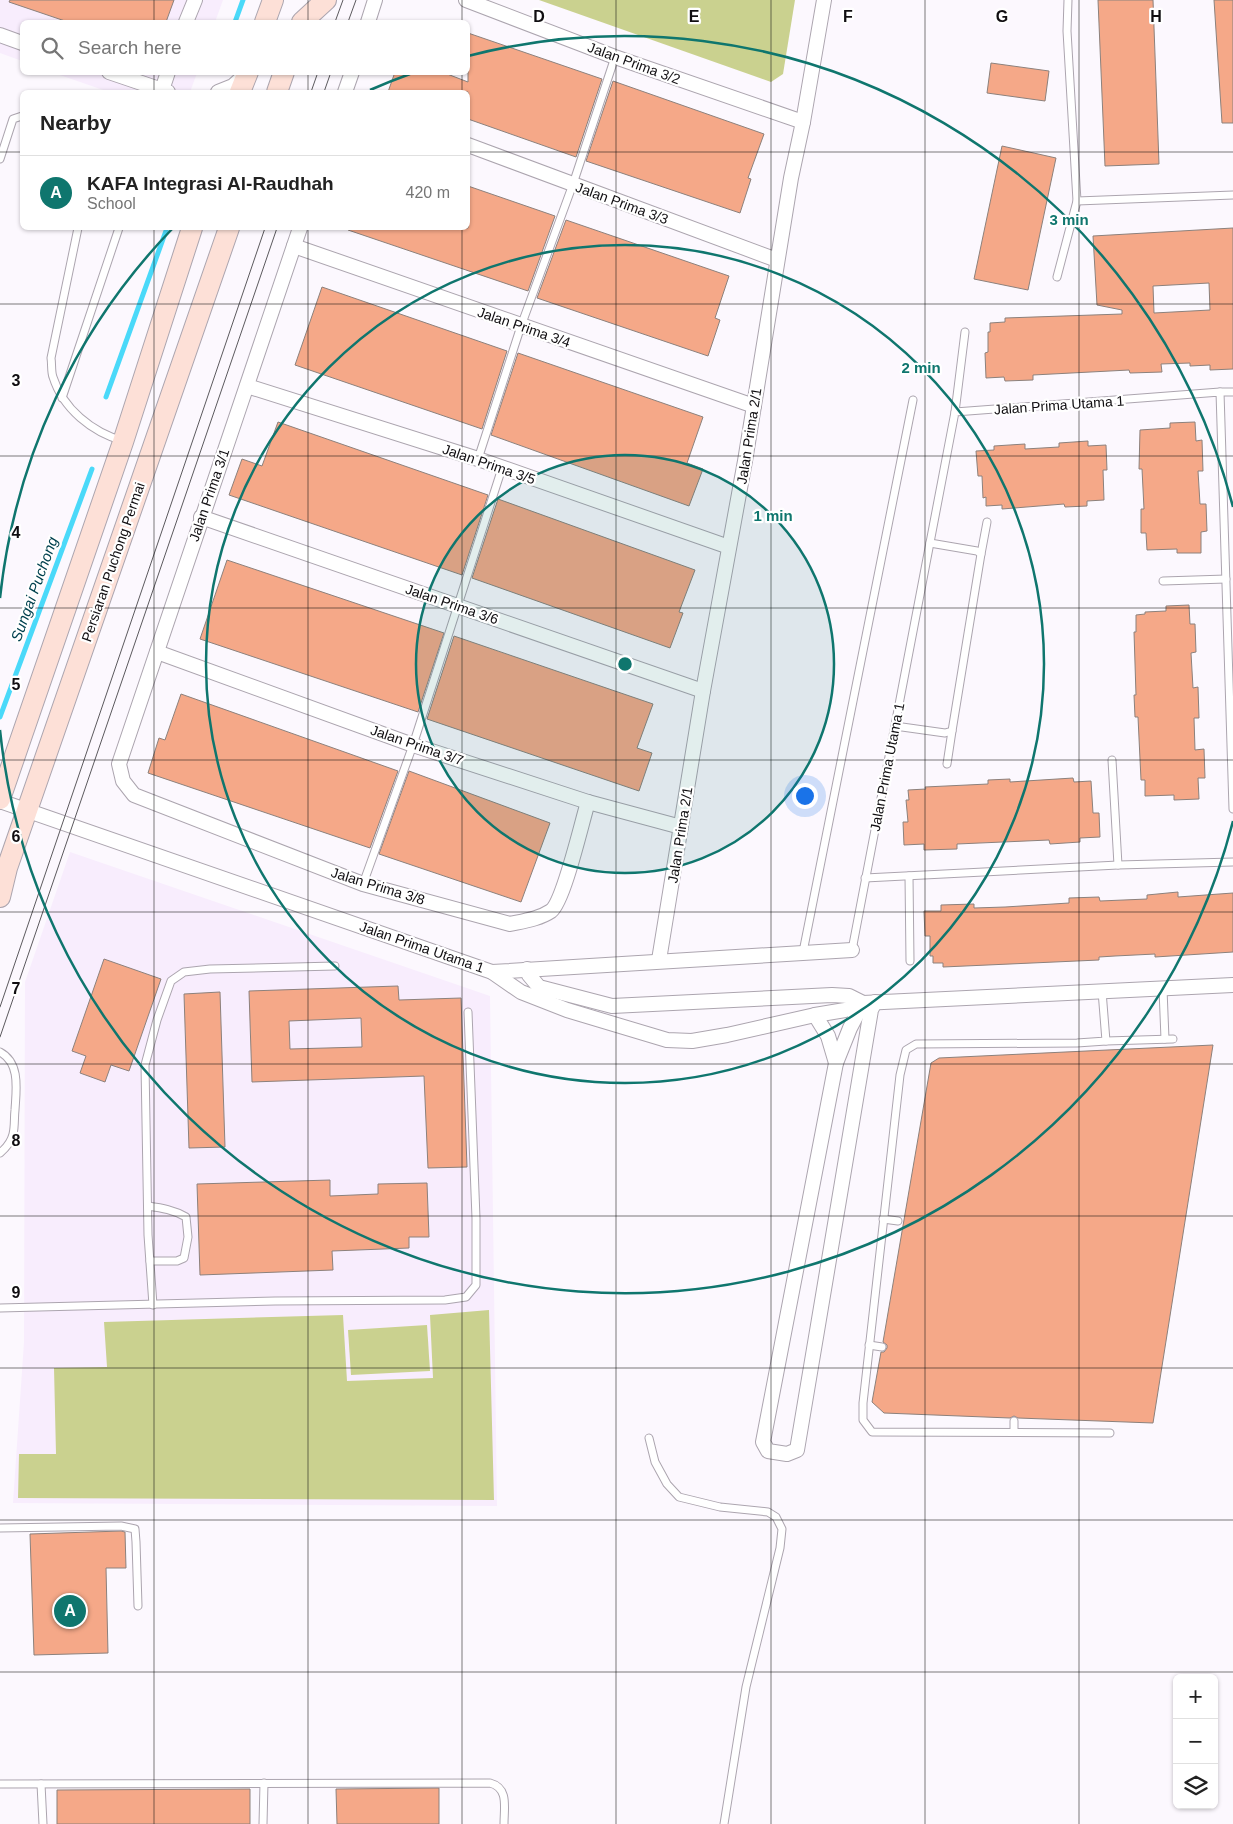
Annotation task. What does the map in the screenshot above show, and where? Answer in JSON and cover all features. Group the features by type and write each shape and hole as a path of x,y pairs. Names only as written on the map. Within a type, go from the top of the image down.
{"main road":[{"path":"266,20 273,0"},
{"path":"303,20 310,0"},
{"path":"304,20 326,0"},
{"path":"241,90 247,75"},
{"path":"278,90 283,75"},
{"path":"0,800 123,442 191,230"},
{"name":"Persiaran Puchong Permai","path":"0,897 7,868 228,230"},
{"path":"123,442 152,449"}],"street":[{"path":"187,20 194,0"},
{"path":"369,20 375,0"},
{"name":"Jalan Prima 3/2","path":"466,0 615,57 803,122"},
{"name":"Jalan Prima 2/1","path":"659,960 791,178 803,122 824,0"},
{"path":"0,36 20,42"},
{"path":"117,75 158,90"},
{"path":"164,90 167,75"},
{"path":"223,90 233,86 245,75"},
{"path":"346,90 351,75"},
{"name":"Jalan Prima 3/3","path":"470,146 778,260"},
{"name":"Jalan Prima 3/1","path":"119,764 299,230"},
{"name":"Jalan Prima 3/4","path":"294,246 754,406"},
{"name":"Jalan Prima 3/5","path":"247,386 478,459 729,547"},
{"name":"Jalan Prima 3/6","path":"201,517 703,691"},
{"name":"Jalan Prima 3/7","path":"157,652 413,745 588,802 681,827"},
{"name":"Jalan Prima 3/8","path":"119,764 123,781 134,795 364,884 510,924 535,919 552,910 567,878 588,802"},
{"name":"Jalan Prima Utama 1","path":"0,800 492,972 659,960 852,950"},
{"path":"527,969 529,975 539,986 612,1006 832,995 849,996 869,1002"},
{"path":"492,972 521,992 567,1010 667,1040 692,1041 845,1010 869,1002 1233,985"},
{"path":"869,1002 871,1010 797,1450 787,1454 768,1450 763,1442 836,1063 850,1028 869,1002"},
{"path":"815,1015 828,1036 836,1063"}],"lane":[{"path":"1057,277 1077,201 1067,31 1068,0"},
{"path":"478,459 521,326 573,184 615,57"},
{"path":"0,159 12,118 20,116"},
{"path":"1077,201 1233,195"},
{"path":"78,230 51,358 53,376 62,398 80,417 93,428 110,438 123,442"},
{"path":"62,398 118,230"},
{"path":"955,412 966,332"},
{"path":"1220,392 1233,809"},
{"name":"Jalan Prima Utama 1","path":"852,950 955,412 1233,392"},
{"path":"803,952 913,400"},
{"path":"364,884 413,745 502,468"},
{"path":"947,764 987,522"},
{"path":"930,543 977,551 981,554"},
{"path":"1163,581 1226,580"},
{"path":"894,726 945,733 952,731"},
{"path":"1112,760 1118,865"},
{"path":"866,878 1118,865 1233,862"},
{"path":"909,876 910,961"},
{"path":"153,1304 148,1206 145,1066 157,1020 171,981 184,972 210,969 335,966"},
{"path":"1163,989 1165,1039"},
{"path":"1102,991 1106,1041"},
{"path":"0,1308 275,1301 445,1300 466,1297 476,1284 476,1218 468,1012"},
{"path":"1110,1433 872,1432 863,1420 869,1345 900,1075 906,1050 916,1044 1077,1043 1173,1039"},
{"path":"0,1052 3,1053 12,1065 17,1082 13,1134 7,1147 0,1153"},
{"path":"148,1206 171,1210 186,1217 188,1237 184,1258 177,1261 150,1262"},
{"path":"884,1219 898,1221"},
{"path":"869,1345 882,1347"},
{"path":"1014,1421 1014,1432"},
{"path":"649,1438 655,1462 667,1484 679,1497 720,1507 768,1512 776,1517 782,1529 780,1548 746,1686 724,1824"},
{"path":"0,1528 121,1526 135,1529 138,1606"},
{"path":"263,1824 264,1783"},
{"path":"0,1784 490,1783 498,1785 502,1790 504,1796 504,1824"},
{"path":"41,1784 43,1824"}],"shaded area":[{"path":"0,0 223,0 216,20 20,20 20,60 0,53"},
{"path":"60,75 196,75 191,90 103,90"},
{"path":"70,852 490,996 497,1506 13,1503 24,1342 25,982"}],"green space":[{"path":"539,0 795,0 783,74 771,82"},
{"path":"489,1310 494,1500 18,1498 19,1454 56,1454 54,1368 107,1367 104,1322 343,1315 347,1381 433,1378 430,1315"},
{"path":"427,1325 430,1371 351,1375 348,1330"}],"building":[{"path":"10,0 174,0 167,20 62,20 9,2"},
{"path":"1098,0 1153,0 1159,164 1105,166"},
{"path":"1214,0 1233,0 1233,123 1222,123"},
{"path":"470,34 602,79 576,157 470,120 470,90 389,90 394,75 450,75 468,82 468,75 470,75"},
{"path":"991,63 1049,71 1045,101 987,93"},
{"path":"613,81 764,134 748,178 751,179 740,213 586,161"},
{"path":"1002,146 1056,158 1028,290 974,279"},
{"path":"470,187 555,216 528,291 348,230 470,230"},
{"path":"566,220 729,276 715,318 720,320 708,356 537,298"},
{"path":"1233,228 1233,369 1210,370 1210,365 1190,366 1190,363 1161,364 1162,372 1130,373 1129,370 1033,375 1033,380 1005,381 1004,377 986,378 985,353 988,352 990,323 1005,322 1005,318 1122,314 1122,310 1097,305 1093,236","holes":["1209,283 1210,310 1154,313 1153,286"]},
{"path":"322,287 507,351 482,429 295,365"},
{"path":"518,353 703,417 687,463 703,469 689,506 491,435"},
{"path":"278,422 488,495 462,575 229,495 242,459 262,466"},
{"path":"1195,422 1196,441 1202,440 1203,471 1198,471 1200,504 1206,504 1207,531 1201,532 1201,553 1177,553 1177,549 1147,550 1146,533 1141,533 1141,509 1144,509 1142,469 1139,469 1140,430 1170,428 1170,423"},
{"path":"1088,441 1088,446 1106,445 1107,470 1103,470 1104,500 1087,501 1087,506 1065,507 1064,504 1002,509 1002,505 986,506 986,497 983,498 982,476 978,476 976,451 994,450 994,446 1025,444 1025,449 1059,447 1059,443"},
{"path":"498,499 695,570 679,612 683,613 670,648 472,578"},
{"path":"227,560 444,633 418,712 200,639"},
{"path":"1189,605 1190,624 1195,624 1196,652 1191,653 1193,688 1198,687 1199,718 1194,718 1195,750 1204,749 1205,778 1198,778 1199,799 1174,800 1174,795 1145,796 1145,780 1141,780 1138,717 1135,717 1134,632 1136,632 1136,615 1145,614 1145,612 1166,611 1166,606"},
{"path":"454,636 653,704 637,748 652,753 639,791 427,719"},
{"path":"181,694 398,771 370,848 148,773 159,738 165,740"},
{"path":"409,771 550,823 521,902 379,854"},
{"path":"1073,778 1074,782 1091,781 1093,813 1099,813 1100,837 1080,838 1080,842 1050,844 1049,840 957,844 957,849 924,850 924,844 904,845 903,822 908,822 906,800 909,800 908,790 926,789 925,787 988,784 988,780 1010,779 1010,782"},
{"path":"1178,892 1178,897 1233,893 1233,952 1155,957 1155,954 1115,956 1099,957 1099,960 943,967 943,963 933,963 933,956 930,956 930,936 925,936 924,911 941,911 941,905 974,904 974,908 1005,907 1069,903 1069,898 1099,897 1100,901 1147,899 1147,895"},
{"path":"104,959 161,979 129,1071 111,1065 105,1082 80,1073 86,1056 72,1051"},
{"path":"398,986 399,1000 461,998 467,1167 428,1168 424,1076 252,1082 249,991","holes":["361,1018 362,1047 290,1049 289,1021"]},
{"path":"220,992 225,1147 189,1148 184,994"},
{"path":"1213,1045 1153,1423 1018,1418 1014,1416 1010,1418 884,1413 872,1402 881,1352 884,1352 887,1348 887,1345 883,1342 931,1063 939,1058"},
{"path":"330,1180 330,1196 378,1194 378,1184 427,1183 429,1237 409,1237 409,1248 332,1251 333,1270 200,1275 197,1184"},
{"path":"125,1532 126,1568 106,1568 108,1653 34,1655 30,1534"},
{"path":"439,1788 439,1824 337,1824 336,1789"},
{"path":"250,1789 250,1824 57,1824 57,1790"}],"waterway":[{"name":"Sungai Puchong","path":"236,20 243,0"},
{"name":"Sungai Puchong","path":"106,397 166,230"},
{"name":"Sungai Puchong","path":"0,717 92,469"}],"tram line":[{"path":"336,20 343,0"},
{"path":"349,20 356,0"},
{"path":"312,90 317,75"},
{"path":"325,90 330,75"},
{"path":"0,1007 264,230"},
{"path":"0,1037 276,230"}],"place":[{"name":"KAFA Integrasi Al-Raudhah","path":"70,1611"}]}
